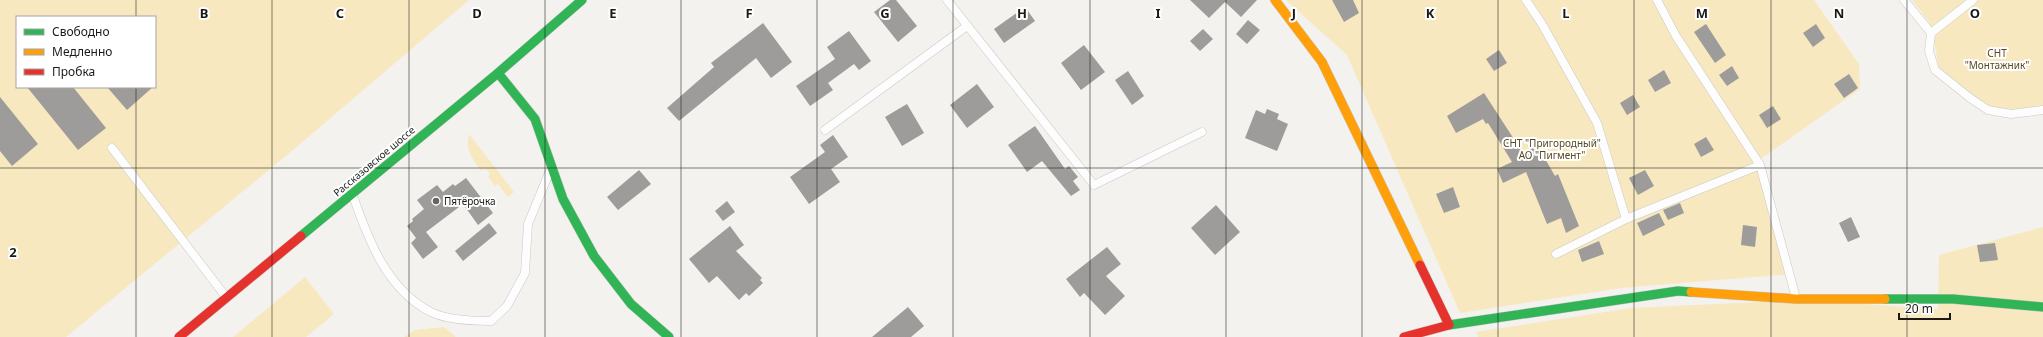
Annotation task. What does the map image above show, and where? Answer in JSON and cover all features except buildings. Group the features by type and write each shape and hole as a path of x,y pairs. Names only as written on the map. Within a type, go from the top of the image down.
{"street":[{"name":"Рассказовское шоссе","path":"179,337 498,73 582,0"},
{"path":"1275,0 1322,62 1451,328"},
{"path":"498,73 536,119 563,199 594,256 631,304 669,337"},
{"path":"1404,337 1678,290 1796,299 1953,299 2043,307"}],"lane":[{"path":"947,0 1094,185 1202,132"},
{"path":"1526,0 1542,24 1597,123 1626,219"},
{"path":"1658,0 1676,36 1760,165 1796,299"},
{"path":"1904,0 1931,32 1929,51 1935,70 1970,98 1988,110 2011,114 2043,110"},
{"path":"1931,32 1973,0"},
{"path":"825,130 967,26"},
{"path":"112,148 227,297"},
{"path":"1556,254 1626,219 1760,165"},
{"path":"353,193 368,237 382,265 416,302 432,313 463,321 491,321 508,306 525,273 528,224 552,167"}],"green space":[{"path":"0,0 469,0 293,150 66,337 0,337"},
{"name":"СНТ \"Пригородный\" АО \"Пигмент\"","path":"1286,0 1814,0 1859,64 1860,89 1759,160 1792,274 1621,288 1460,313 1347,55"},
{"name":"СНТ \"Монтажник\"","path":"1912,0 2043,0 2043,114 2004,118 1939,76 1936,51 1929,22"},
{"path":"469,134 514,192 508,197 498,184 495,186 488,177 490,174 485,168 481,171 470,154 468,145"},
{"path":"2043,227 2043,337 1478,337 1476,332 1631,308 1803,300 1938,309 1939,255"},
{"path":"305,277 334,314 306,337 233,337"},
{"path":"444,327 456,337 404,337 415,330"}],"traffic: fast":[{"path":"301,236 498,73 582,0"},
{"path":"498,73 535,119 563,199 594,256 631,304 669,337"},
{"path":"1449,325 1678,291 1691,292"},
{"path":"1885,299 1953,299 2043,307"}],"traffic: slow":[{"path":"1275,0 1322,62 1420,265"},
{"path":"1691,292 1796,299 1885,299"}],"traffic: jam":[{"path":"179,337 301,236"},
{"path":"1404,337 1449,325 1420,265"}],"place":[{"name":"Пятёрочка","path":"436,201"}]}
